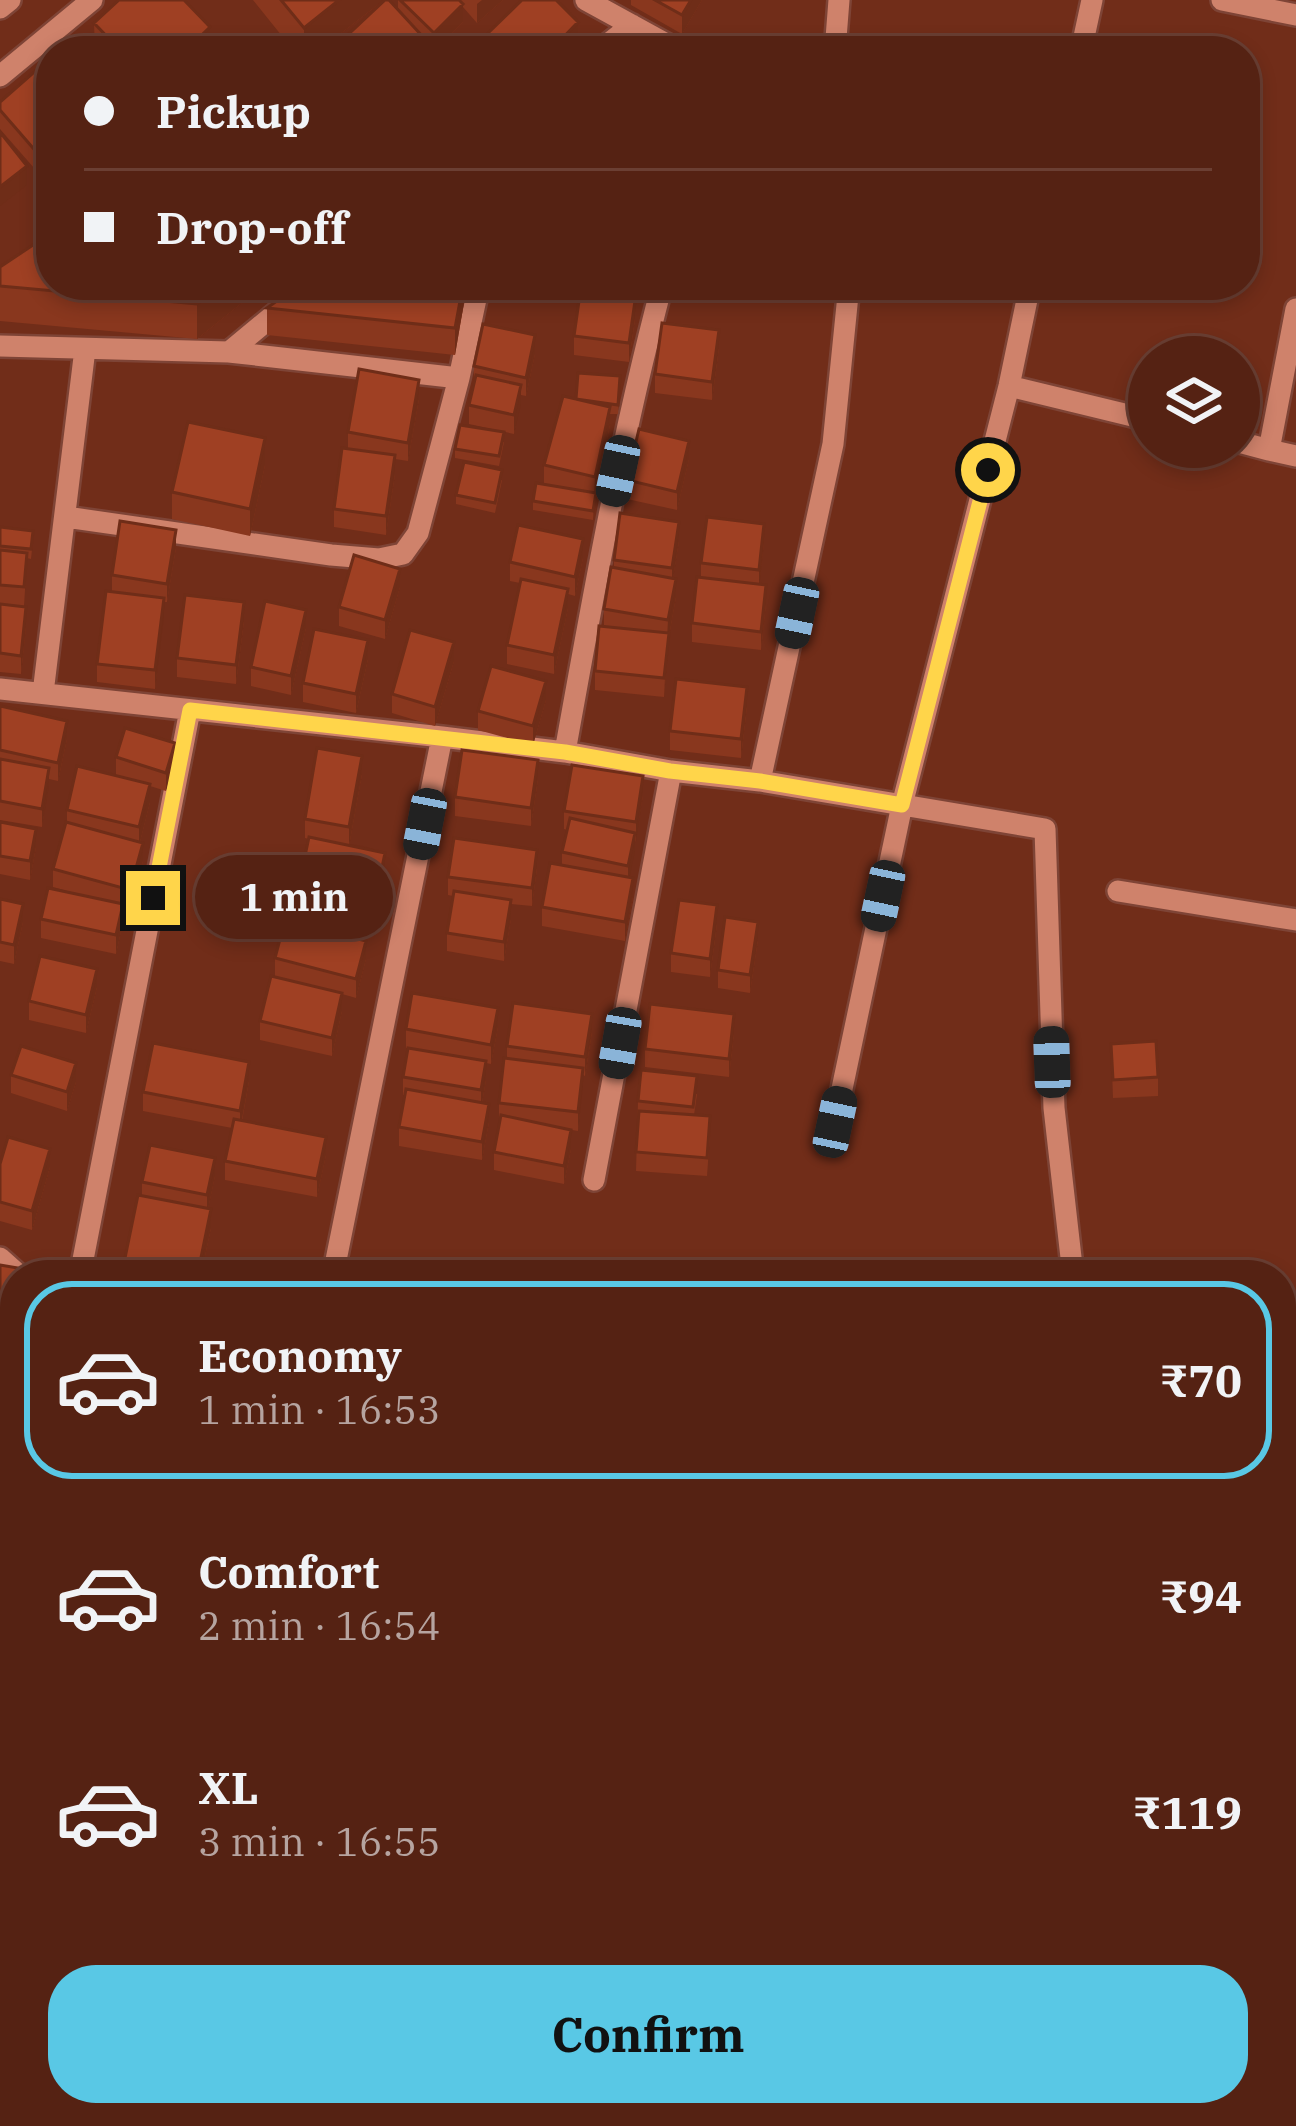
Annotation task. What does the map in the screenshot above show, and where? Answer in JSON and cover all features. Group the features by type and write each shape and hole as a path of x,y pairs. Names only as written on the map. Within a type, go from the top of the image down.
{"street":[{"path":"0,8 10,0"},
{"path":"48,36 92,0"},
{"path":"586,0 652,36"},
{"path":"837,36 838,0"},
{"path":"1084,36 1092,0"},
{"path":"1222,0 1296,15"},
{"path":"618,36 632,25"},
{"path":"0,76 36,46"},
{"path":"229,352 292,300"},
{"path":"66,517 331,555 379,560 403,554 418,533 476,300"},
{"path":"565,752 626,429 658,300"},
{"path":"760,781 833,443 847,300"},
{"path":"835,1122 902,805 1010,386 1027,300"},
{"path":"1269,450 1296,309"},
{"path":"0,346 229,352 459,378"},
{"path":"43,693 86,349"},
{"path":"1010,386 1128,415"},
{"path":"1260,448 1296,456"},
{"path":"0,688 565,752 1045,829 1054,1108 1071,1260"},
{"path":"83,1260 190,710"},
{"path":"336,1260 442,737"},
{"path":"594,1180 670,771"},
{"path":"1118,891 1296,920"}],"building":[{"path":"119,0 184,0 210,27 201,36 107,36 94,23"},
{"path":"281,0 339,0 304,28"},
{"path":"389,0 422,36 347,36"},
{"path":"400,0 459,0 463,4 434,33"},
{"path":"522,0 556,0 578,22 564,36 485,36"},
{"path":"655,0 691,0 682,15"},
{"path":"36,70 36,151 0,110 0,102"},
{"path":"0,132 27,166 0,187"},
{"path":"36,243 36,289 0,286 0,267"},
{"path":"153,300 202,300 197,304"},
{"path":"278,300 460,300 455,328 267,308"},
{"path":"579,300 635,301 629,343 574,336"},
{"path":"662,323 719,330 712,382 655,374"},
{"path":"483,324 535,335 526,378 474,366"},
{"path":"359,369 419,380 408,443 348,432"},
{"path":"578,373 620,376 618,405 576,399"},
{"path":"476,375 521,385 514,415 469,405"},
{"path":"563,396 610,407 595,477 544,465"},
{"path":"188,422 265,438 250,509 172,492"},
{"path":"460,425 504,432 499,456 455,449"},
{"path":"639,429 689,441 677,492 627,480"},
{"path":"342,448 395,455 386,516 334,509"},
{"path":"464,462 502,470 495,503 456,495"},
{"path":"536,483 596,493 593,511 533,501"},
{"path":"620,513 679,522 672,568 614,560"},
{"path":"707,517 764,524 759,570 701,563"},
{"path":"120,521 176,530 167,584 112,575"},
{"path":"518,525 583,539 575,577 510,562"},
{"path":"0,527 33,531 31,549 0,546"},
{"path":"0,550 27,553 24,587 0,585"},
{"path":"354,555 400,569 385,620 339,607"},
{"path":"611,567 676,579 668,620 604,609"},
{"path":"697,577 766,585 761,632 692,623"},
{"path":"521,579 568,589 554,655 507,645"},
{"path":"106,591 164,598 155,670 97,664"},
{"path":"185,595 244,602 236,665 177,658"},
{"path":"265,601 306,610 291,676 251,667"},
{"path":"0,604 26,607 21,656 0,653"},
{"path":"599,626 669,633 664,678 595,671"},
{"path":"314,629 368,640 356,694 303,683"},
{"path":"410,630 454,642 435,707 392,694"},
{"path":"491,666 546,681 533,726 478,711"},
{"path":"676,679 747,687 741,739 670,731"},
{"path":"0,706 67,721 58,763 0,750"},
{"path":"125,728 175,743 166,773 116,757"},
{"path":"317,748 362,756 349,827 305,819"},
{"path":"462,750 538,760 531,808 455,797"},
{"path":"0,759 49,768 42,809 0,801"},
{"path":"572,765 643,776 636,822 564,811"},
{"path":"77,766 150,784 139,827 67,810"},
{"path":"570,818 635,833 628,866 562,852"},
{"path":"0,822 36,829 30,861 0,856"},
{"path":"66,822 143,843 130,890 53,869"},
{"path":"309,837 385,853 377,891 301,875"},
{"path":"454,838 537,850 532,888 448,877"},
{"path":"550,863 633,878 625,922 542,907"},
{"path":"48,888 123,904 116,935 41,919"},
{"path":"454,891 511,900 504,942 447,933"},
{"path":"0,899 23,904 14,945 0,942"},
{"path":"679,900 717,905 710,959 671,953"},
{"path":"725,917 758,922 750,975 718,970"},
{"path":"285,920 366,941 356,979 275,958"},
{"path":"40,956 97,969 86,1015 29,1001"},
{"path":"271,976 342,993 332,1038 260,1021"},
{"path":"412,993 498,1008 491,1045 406,1029"},
{"path":"513,1003 592,1014 585,1057 507,1046"},
{"path":"650,1004 734,1014 729,1059 645,1049"},
{"path":"1156,1041 1158,1077 1113,1080 1111,1044"},
{"path":"153,1043 249,1062 240,1111 143,1092"},
{"path":"21,1046 76,1063 67,1092 11,1075"},
{"path":"408,1048 486,1061 481,1090 403,1077"},
{"path":"504,1058 583,1068 578,1112 499,1103"},
{"path":"641,1070 697,1076 693,1107 638,1101"},
{"path":"406,1089 489,1104 482,1142 399,1127"},
{"path":"639,1111 710,1116 707,1158 636,1152"},
{"path":"501,1115 571,1130 564,1166 494,1152"},
{"path":"234,1119 326,1137 317,1179 225,1161"},
{"path":"8,1137 50,1149 32,1211 0,1202 0,1164"},
{"path":"150,1145 215,1158 207,1195 142,1182"},
{"path":"138,1195 211,1209 200,1260 125,1258"}],"route":[{"path":"153,898 190,710 565,752 902,805 988,470"}]}
